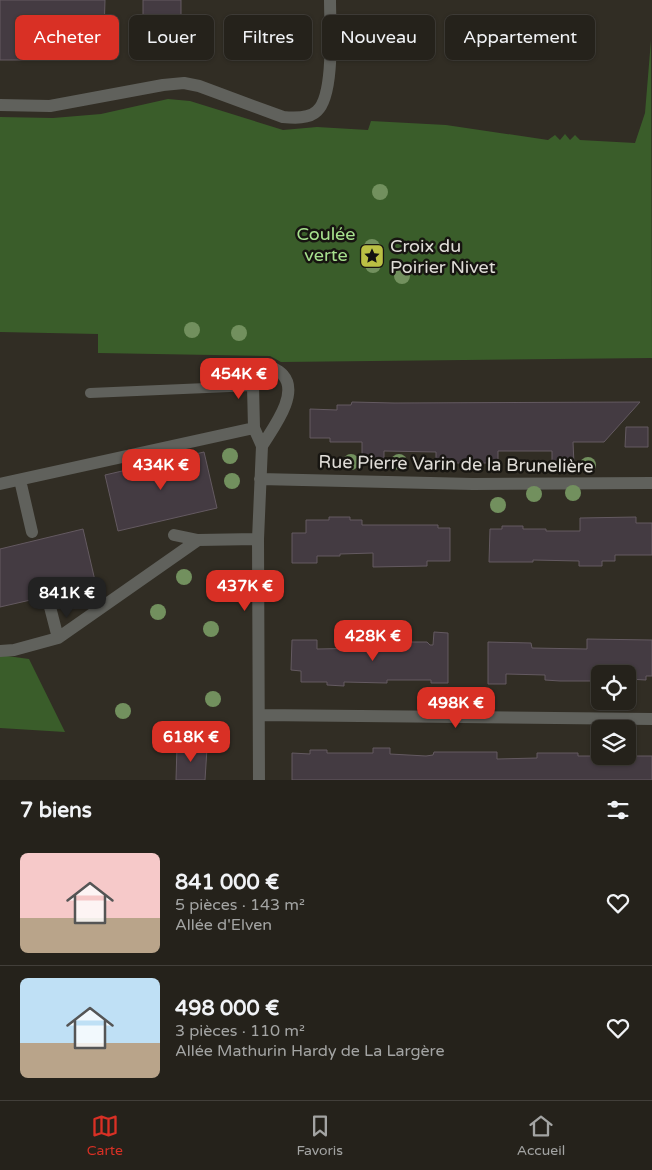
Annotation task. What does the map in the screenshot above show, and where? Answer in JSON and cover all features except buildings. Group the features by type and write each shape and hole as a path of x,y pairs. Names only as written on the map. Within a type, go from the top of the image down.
{"street":[{"path":"0,105 50,106 163,85 184,83 200,86 283,117 298,118 309,115 317,111 326,98 330,76 330,0"},
{"path":"259,780 258,539 262,446 286,404 288,387 283,375 273,368 260,372 253,386 254,428 262,446"},
{"path":"0,484 254,428"},
{"path":"20,480 32,532"},
{"name":"Rue Pierre Varin de la Brunelière","path":"260,480 473,484 652,483"},
{"path":"174,535 198,540 258,539"},
{"path":"0,651 14,650 58,638 198,540"},
{"path":"50,606 58,638"},
{"path":"260,715 652,718"}],"lane":[{"path":"90,393 253,386"}],"green space":[{"name":"Coulée verte","path":"651,40 652,358 281,362 270,356 98,353 98,334 0,332 0,117 53,118 101,114 168,99 190,101 283,130 317,127 368,130 371,121 446,125 548,140 555,135 560,140 565,134 570,140 575,135 580,140 635,143 645,113"},
{"path":"0,655 29,659 65,732 0,728"}],"place":[{"name":"Croix du Poirier Nivet","path":"372,256"}]}
